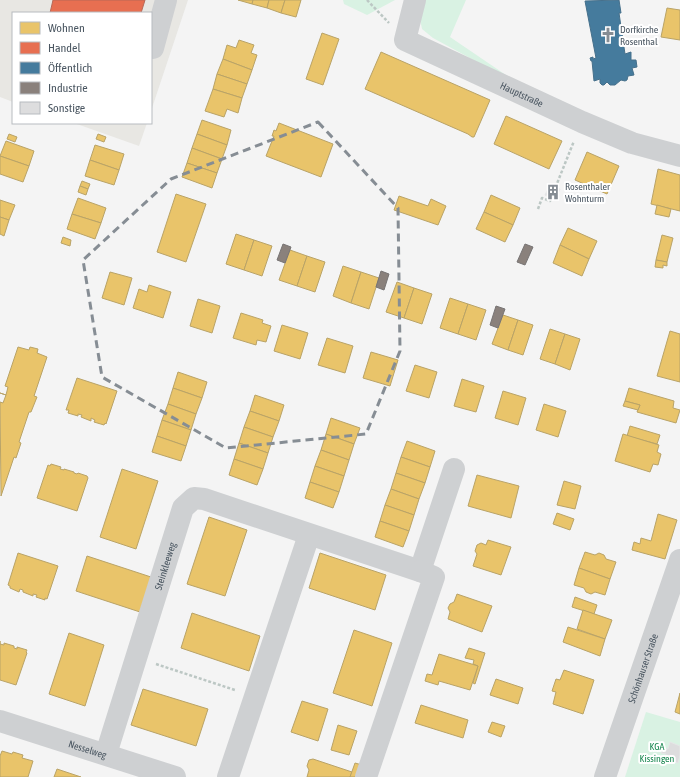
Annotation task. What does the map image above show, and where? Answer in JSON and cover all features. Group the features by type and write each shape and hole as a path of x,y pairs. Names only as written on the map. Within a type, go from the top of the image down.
{"street":[{"path":"153,48 166,0"},
{"path":"404,40 415,0"},
{"name":"Hauptstraße","path":"404,40 582,122 632,143 680,156"},
{"path":"366,777 434,576 420,571 454,469"},
{"name":"Steinkleeweg","path":"106,754 183,508 194,498 204,499 420,571"},
{"path":"228,777 309,535"},
{"name":"Schönhauser Straße","path":"604,777 680,560"},
{"name":"Nesselweg","path":"0,721 175,777"}],"path":[{"path":"367,0 404,40"},
{"path":"538,209 542,198 550,201 582,122"},
{"path":"136,658 255,696"}],"highlighted area":[{"path":"318,122 398,208 400,351 366,434 226,448 102,377 83,260 171,179"}],"shaded area":[{"path":"0,0 188,0 152,108 152,12 12,12 12,102 0,97"},
{"path":"77,124 147,124 139,146"}],"green space":[{"path":"343,0 395,0 367,15 344,4"},
{"path":"425,0 466,0 450,37 525,88 433,38 422,29 420,19"},
{"name":"KGA Kissingen","path":"646,712 680,722 680,777 625,777"}],"building: Wohnen":[{"path":"238,0 253,0 252,4"},
{"path":"253,0 269,0 267,8 252,4"},
{"path":"269,0 285,0 281,13 267,8"},
{"path":"285,0 301,0 296,17 281,13"},
{"path":"667,8 680,10 680,40 661,37"},
{"path":"322,33 339,39 323,85 306,79"},
{"path":"239,40 254,45 251,53 257,55 252,70 223,59 227,45 236,48"},
{"path":"381,52 490,100 474,137 365,89"},
{"path":"223,59 252,70 247,84 217,74"},
{"path":"217,74 247,84 242,98 213,89"},
{"path":"213,89 242,98 238,113 227,109 224,117 205,111"},
{"path":"506,116 562,141 549,169 494,144"},
{"path":"202,120 231,130 227,145 197,134"},
{"path":"279,123 333,144 321,177 266,156 274,136 272,136 274,130 276,131"},
{"path":"9,134 17,137 15,142 7,139"},
{"path":"98,134 106,137 104,142 96,139"},
{"path":"197,134 227,145 222,159 192,148"},
{"path":"6,141 34,151 29,166 0,156"},
{"path":"95,145 124,154 119,170 90,160"},
{"path":"192,148 222,159 217,173 187,163"},
{"path":"587,152 619,166 607,194 575,180"},
{"path":"0,156 29,166 23,182 0,174"},
{"path":"90,160 119,170 114,185 85,176"},
{"path":"187,163 217,173 212,188 182,177"},
{"path":"658,169 680,175 680,211 651,204"},
{"path":"82,181 90,184 88,189 80,186"},
{"path":"80,186 88,189 86,195 78,192"},
{"path":"176,194 206,204 186,262 157,252"},
{"path":"491,195 520,208 513,225 484,212"},
{"path":"399,196 428,206 431,199 446,206 438,225 394,210"},
{"path":"78,198 106,208 101,223 72,214"},
{"path":"0,200 15,205 9,220 0,217"},
{"path":"657,205 671,209 669,217 655,214"},
{"path":"484,212 513,225 505,242 476,229"},
{"path":"72,214 101,223 95,239 67,229"},
{"path":"0,217 9,220 4,236 0,234"},
{"path":"568,228 597,241 589,259 560,245"},
{"path":"236,234 254,240 244,270 226,264"},
{"path":"662,235 673,238 667,262 656,260"},
{"path":"63,237 71,240 70,246 61,243"},
{"path":"254,240 272,246 262,276 244,270"},
{"path":"560,245 589,259 582,276 553,263"},
{"path":"290,250 307,256 297,286 279,280"},
{"path":"307,256 325,262 315,292 297,286"},
{"path":"656,260 667,262 667,266 663,265 663,268 655,267"},
{"path":"343,266 361,272 351,303 333,296"},
{"path":"110,272 132,278 124,305 102,298"},
{"path":"361,272 379,278 369,309 351,303"},
{"path":"397,282 414,288 404,318 386,312"},
{"path":"149,285 171,292 163,318 133,308 139,289 147,292"},
{"path":"414,288 432,294 422,324 404,318"},
{"path":"450,298 468,304 458,334 440,328"},
{"path":"198,299 220,306 212,333 190,326"},
{"path":"468,304 486,310 476,340 458,334"},
{"path":"241,313 263,320 262,323 271,326 266,342 257,340 256,345 233,338"},
{"path":"503,315 518,320 508,350 492,344"},
{"path":"518,320 533,325 523,355 508,350"},
{"path":"282,325 308,333 300,359 274,351"},
{"path":"550,329 565,334 555,364 540,359"},
{"path":"670,331 680,334 680,382 657,376"},
{"path":"565,334 580,339 570,370 555,364"},
{"path":"327,338 353,346 345,373 318,365"},
{"path":"18,347 29,350 30,347 38,349 37,353 47,357 34,396 37,397 31,412 29,412 19,442 21,443 16,458 14,457 1,496 0,402 3,403 8,387 5,386"},
{"path":"371,352 398,360 390,386 363,378"},
{"path":"415,365 437,372 429,398 406,391"},
{"path":"178,372 207,382 202,398 173,388"},
{"path":"77,378 117,391 106,424 105,423 104,425 94,422 95,420 91,418 91,421 81,417 82,415 78,414 78,416 68,413 69,410 66,410"},
{"path":"462,379 484,386 476,412 454,406"},
{"path":"173,388 202,398 196,414 168,404"},
{"path":"629,388 674,401 673,408 680,410 676,423 637,412 640,405 625,401"},
{"path":"503,391 526,398 518,425 495,418"},
{"path":"255,395 284,405 279,421 250,411"},
{"path":"625,401 640,405 638,410 623,406"},
{"path":"168,404 196,414 191,430 162,420"},
{"path":"544,404 566,411 558,437 536,430"},
{"path":"250,411 279,421 273,437 244,427"},
{"path":"331,418 360,428 354,444 326,434"},
{"path":"162,420 191,430 186,446 157,436"},
{"path":"630,426 660,435 657,444 627,436"},
{"path":"244,427 273,437 268,453 239,443"},
{"path":"326,434 354,444 349,460 321,450"},
{"path":"623,434 659,445 657,452 661,454 658,465 653,464 650,472 615,461"},
{"path":"157,436 186,446 181,461 152,452"},
{"path":"407,441 435,451 430,467 401,457"},
{"path":"239,443 268,453 263,469 234,459"},
{"path":"321,450 349,460 344,476 315,466"},
{"path":"401,457 430,467 425,483 396,473"},
{"path":"234,459 263,469 257,485 229,475"},
{"path":"51,464 61,467 60,469 87,476 88,478 77,511 37,498 48,465 50,466"},
{"path":"315,466 344,476 339,492 310,482"},
{"path":"122,469 158,481 136,549 100,537"},
{"path":"396,473 425,483 419,499 391,489"},
{"path":"477,475 519,486 511,518 468,506"},
{"path":"564,481 581,486 575,509 557,505"},
{"path":"310,482 339,492 333,508 305,498"},
{"path":"391,489 419,499 414,515 385,505"},
{"path":"385,505 414,515 409,531 380,521"},
{"path":"557,513 574,519 570,530 553,524"},
{"path":"658,514 677,520 665,559 632,550 634,542 640,544 641,538 651,541"},
{"path":"209,517 247,530 225,596 187,584"},
{"path":"380,521 409,531 403,547 375,537"},
{"path":"488,540 511,547 501,575 473,566 477,554 475,551 477,545 481,543 486,545"},
{"path":"585,552 595,555 599,553 604,555 606,559 616,562 610,579 579,568"},
{"path":"18,553 58,566 47,599 45,598 45,600 36,597 37,595 33,594 33,596 23,592 23,590 20,589 19,592 10,588 8,585"},
{"path":"320,553 386,575 375,610 309,588"},
{"path":"87,556 151,577 140,612 76,591"},
{"path":"579,568 610,579 605,595 595,592 591,594 586,592 584,588 574,585"},
{"path":"457,594 492,606 482,632 448,619 450,612 448,608 450,604 454,602"},
{"path":"575,597 597,605 594,614 572,607"},
{"path":"583,610 612,620 605,639 577,629"},
{"path":"192,613 260,636 249,671 181,648"},
{"path":"568,627 605,639 600,656 563,642"},
{"path":"354,630 392,643 372,706 333,693"},
{"path":"69,633 104,645 85,706 49,694"},
{"path":"4,643 14,646 14,648 17,649 17,647 27,650 16,685 0,680 0,644 4,645"},
{"path":"469,648 485,653 475,684 473,683 478,666 473,664 474,660 465,658"},
{"path":"439,654 478,666 470,690 439,681 438,685 425,681 427,674 432,675"},
{"path":"564,670 594,680 583,714 553,704 556,692 552,691 556,679 560,680"},
{"path":"496,679 523,688 518,704 490,695"},
{"path":"143,689 208,709 196,746 131,725"},
{"path":"680,693 680,714 675,712"},
{"path":"302,701 328,709 318,741 291,732"},
{"path":"421,705 468,720 463,738 415,723"},
{"path":"492,722 505,726 501,737 488,732"},
{"path":"338,725 357,731 349,755 331,750"},
{"path":"2,751 23,755 22,758 33,761 28,777 0,777 0,756"},
{"path":"313,759 352,772 350,777 307,777 309,770 307,766 309,760"},
{"path":"355,763 362,765 359,777 350,777"},
{"path":"57,769 81,777 54,777"}],"building: Handel":[{"path":"53,0 145,0 141,12 50,12"}],"building: Öffentlich":[{"name":"Dorfkirche Rosenthal","path":"619,0 621,13 619,13 625,54 631,52 631,60 636,60 637,67 632,68 634,75 628,76 627,80 621,80 615,85 610,85 607,82 602,85 600,83 600,79 594,81 592,61 590,58 596,58 585,1"}],"building: Industrie":[{"path":"283,244 291,247 285,263 277,260"},
{"path":"525,244 533,247 525,265 517,262"},
{"path":"381,271 389,274 384,290 376,287"},
{"path":"496,306 505,309 498,328 490,325"}],"building: Sonstige":[{"name":"Rosenthaler Wohnturm","path":"550,185 560,189 555,200 545,195"},
{"path":"670,742 680,746 678,763 665,759 666,754 661,753 663,747 668,749"}],"place":[{"name":"Dorfkirche Rosenthal","path":"608,35"},
{"name":"Rosenthaler Wohnturm","path":"553,192"}]}
